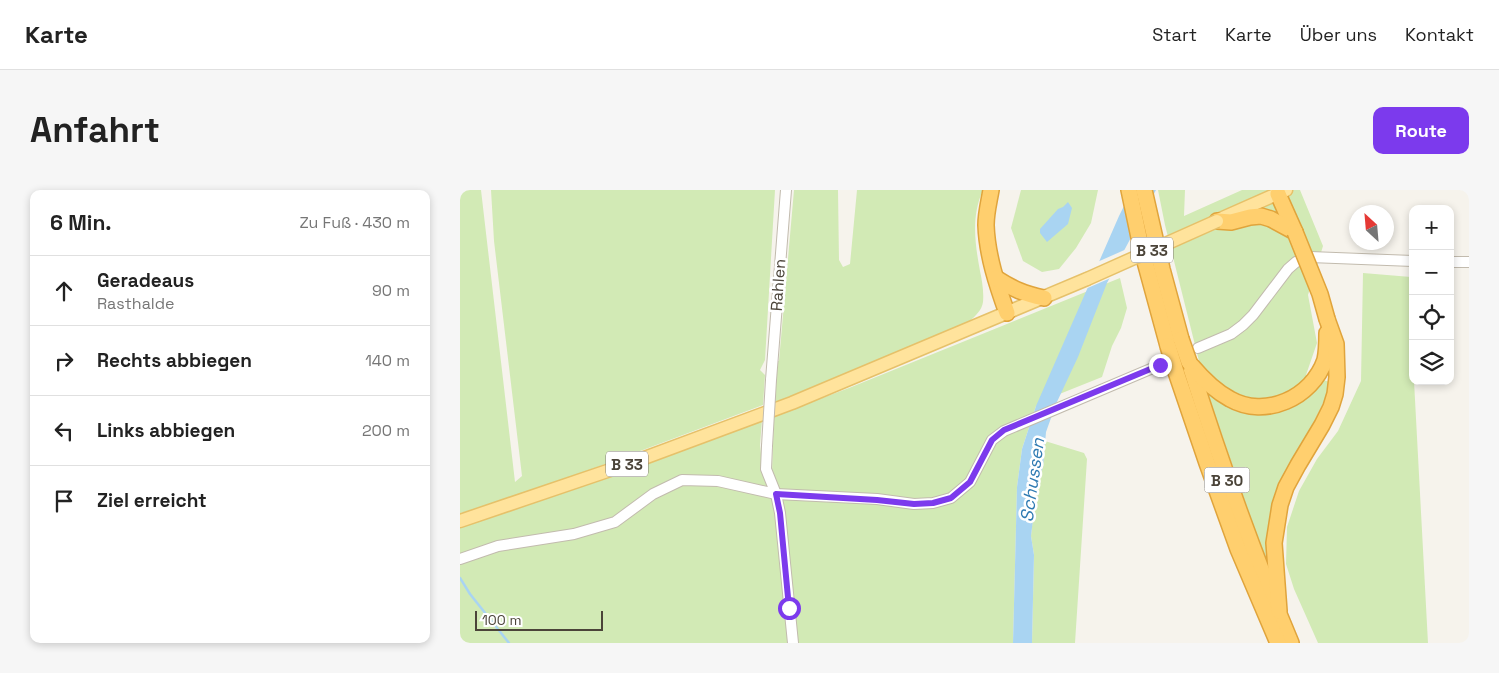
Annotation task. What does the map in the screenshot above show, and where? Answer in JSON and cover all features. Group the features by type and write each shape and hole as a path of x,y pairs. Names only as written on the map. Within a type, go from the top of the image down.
{"highway":[{"path":"997,190 990,197 986,221 987,239 1007,313"},
{"path":"1117,190 1134,215"},
{"name":"B 30","path":"1129,190 1142,247 1175,343 1188,362 1217,452 1270,596"},
{"name":"B 30","path":"1144,190 1162,270 1175,343 1176,372 1238,549 1270,596"},
{"path":"1278,643 1270,596 1274,543 1280,504 1286,487 1331,407 1337,377 1336,344 1320,294 1295,232 1282,192"},
{"path":"1217,221 1231,222 1261,216 1271,219 1295,232"},
{"path":"996,278 1011,288 1025,294 1044,298"},
{"path":"1188,362 1214,389 1231,400 1248,405 1269,407 1286,402 1304,391 1317,375 1325,360 1327,319"},
{"path":"1272,614 1292,643"}],"main road":[{"name":"B 33","path":"460,521 628,464 792,403 1044,298 1282,192"}],"street":[{"name":"Rahlen","path":"786,190 766,446 766,469 776,494 780,513 793,643"},
{"path":"1198,348 1231,334 1243,325 1254,315 1288,269 1296,262 1310,257 1409,261"},
{"path":"1454,262 1469,262"},
{"path":"460,559 498,546 574,534 615,522 653,494 682,480 718,481 776,494 914,504 933,503 951,498 970,482 992,440 1011,427 1160,365"}],"green space":[{"path":"460,190 481,190 515,482 522,476 494,241 491,190 775,190 765,360 760,370 765,375 763,405 552,484 482,508 460,513"},
{"path":"794,190 838,190 839,260 843,267 850,264 857,190 983,190 975,220 977,251 983,290 983,302 980,310 970,321 774,403 775,360 779,361"},
{"path":"1021,190 1098,190 1091,223 1076,248 1059,269 1042,272 1023,261 1011,228"},
{"path":"1158,190 1185,190 1184,216 1242,190 1300,190 1323,246 1308,295 1317,343 1306,375 1330,382 1327,395 1300,450 1275,493 1268,529 1269,561 1266,559 1253,525 1206,389"},
{"path":"1363,273 1409,277 1409,385 1414,385 1428,643 1318,643 1294,589 1286,564 1287,527 1299,491 1317,459 1338,431 1361,381"},
{"path":"1120,278 1127,308 1102,377 1057,395 1036,406 1022,449 1017,487 1013,643 460,643 460,527 656,461 762,420 760,445 763,473 772,472 774,416 849,388"},
{"path":"1045,441 1084,453 1087,459 1075,643 1032,643 1034,555 1031,536 1036,490 1043,467"}],"water":[{"name":"Schussen","path":"1132,190 1156,190 1107,283 1046,432 1043,467 1038,479 1031,536 1034,555 1032,643 1013,643 1017,487 1022,449 1036,406"},
{"path":"1068,202 1072,208 1068,224 1047,242 1040,233 1040,229 1058,209"}],"pier":[{"path":"1129,248 1113,277 1083,290 1095,263"}],"waterway":[{"path":"460,578 470,594 509,643"}],"route":[{"path":"789,608 780,513 776,494 914,504 933,503 951,498 970,482 992,440 1004,430 1160,365"}]}
